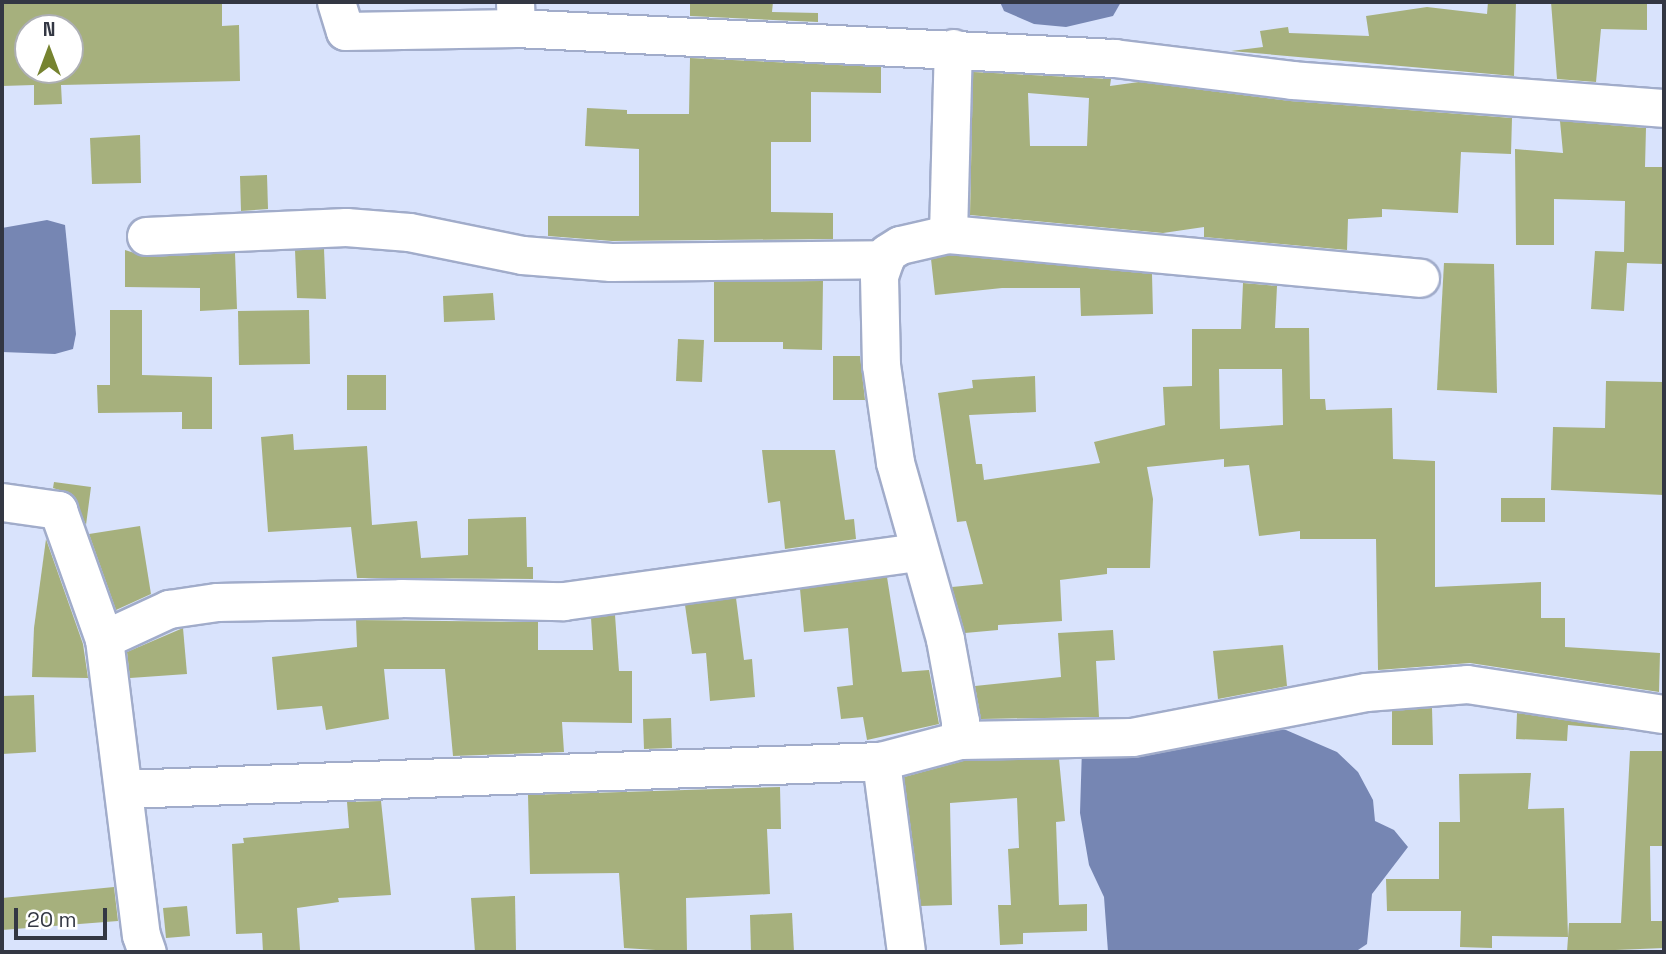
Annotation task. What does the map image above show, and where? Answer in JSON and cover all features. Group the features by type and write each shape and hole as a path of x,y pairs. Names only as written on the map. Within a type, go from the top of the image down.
{"street":[{"path":"336,2 345,31 515,15 1114,58 1360,86 1664,108"},
{"path":"948,234 952,202 953,48"},
{"path":"146,236 335,226 409,233 522,255 611,262 885,259"},
{"path":"960,740 945,639 916,552 895,462 881,365 879,276 885,259 900,245 948,234 1420,278"},
{"path":"2,502 58,510 104,639 147,952"},
{"path":"104,639 169,609 217,602 387,598 564,601 916,552"},
{"path":"124,789 261,787 881,761 960,740 1132,737 1366,692 1467,684 1664,714"},
{"path":"881,761 906,952"}],"water":[{"path":"1000,2 1121,2 1113,16 1066,27 1034,24 1004,11"},
{"path":"47,220 65,225 76,334 73,349 55,354 2,352 2,228"},
{"path":"1256,727 1286,730 1337,752 1358,772 1373,800 1375,821 1394,830 1408,847 1372,894 1367,944 1355,952 1108,952 1104,897 1089,865 1080,813 1082,748"}],"building":[{"path":"2,2 222,2 222,26 239,25 240,81 61,85 62,104 34,105 34,85 2,86"},
{"path":"690,2 773,2 772,12 818,13 818,22 690,16"},
{"path":"1488,2 1516,2 1514,76 1231,51 1263,47 1260,31 1288,27 1289,33 1369,36 1366,16 1427,7 1487,14"},
{"path":"1551,2 1647,2 1647,30 1601,29 1596,82 1557,79"},
{"path":"690,58 881,67 881,93 811,92 811,142 771,142 771,212 833,213 833,239 612,241 548,236 548,216 639,216 639,149 585,146 587,108 627,110 627,114 689,114"},
{"path":"973,72 1111,79 1110,86 1139,82 1290,101 1512,118 1511,154 1461,152 1458,213 1382,209 1382,217 1348,219 1347,250 1204,237 1204,227 1163,233 970,215","holes":["1028,93 1089,98 1087,146 1030,146"]},
{"path":"1560,121 1646,128 1645,167 1664,167 1664,264 1627,263 1624,311 1591,309 1595,251 1624,252 1625,201 1554,199 1554,245 1516,245 1515,149 1563,153"},
{"path":"140,135 141,183 92,184 90,138"},
{"path":"267,175 268,209 241,211 240,176"},
{"path":"324,249 326,299 297,298 295,250"},
{"path":"125,250 147,257 235,253 237,309 200,311 200,288 125,287"},
{"path":"949,255 1152,274 1153,314 1081,316 1080,288 1002,288 935,295 931,259"},
{"path":"1444,263 1494,264 1497,393 1437,390"},
{"path":"823,281 822,350 783,349 783,342 714,342 714,282"},
{"path":"1243,283 1277,286 1275,328 1309,328 1310,399 1325,399 1326,410 1392,408 1393,459 1435,461 1435,587 1541,582 1541,618 1565,618 1565,647 1660,653 1659,692 1470,663 1378,670 1376,539 1300,539 1300,531 1259,536 1249,465 1224,467 1224,459 1147,467 1153,499 1150,568 1107,568 1107,574 1060,580 1062,621 998,625 998,630 965,633 952,587 983,584 966,521 957,522 938,393 973,388 972,380 1035,376 1036,412 969,415 976,464 982,464 984,480 1100,463 1094,442 1165,425 1163,387 1192,386 1192,329 1241,329","holes":["1219,369 1282,369 1283,425 1220,429"]},
{"path":"493,293 495,320 444,322 443,296"},
{"path":"110,310 142,310 142,375 212,377 212,429 182,429 182,412 98,413 97,385 110,385"},
{"path":"309,310 310,364 239,365 238,311"},
{"path":"678,339 704,340 702,382 676,381"},
{"path":"833,356 860,356 865,400 833,400"},
{"path":"347,375 386,375 386,410 347,410"},
{"path":"1606,381 1664,382 1664,495 1551,490 1553,427 1605,428"},
{"path":"293,434 294,450 367,446 372,525 417,521 421,558 468,555 468,519 526,517 527,567 533,567 533,579 357,578 351,527 268,532 261,437"},
{"path":"762,450 835,450 845,520 854,519 856,539 785,549 780,501 768,503"},
{"path":"54,482 91,487 86,525 72,494 53,488"},
{"path":"1501,498 1545,498 1545,522 1501,522"},
{"path":"140,526 151,594 116,610 89,534"},
{"path":"46,539 83,644 88,678 32,677 34,628"},
{"path":"887,577 902,672 929,670 939,724 867,740 863,717 841,719 837,687 853,685 848,628 804,632 800,589"},
{"path":"736,598 744,660 752,659 755,697 710,701 706,653 692,654 685,605"},
{"path":"615,615 619,671 632,671 632,723 562,722 564,752 453,756 445,669 384,669 389,719 326,730 322,706 277,710 272,657 357,647 356,620 538,622 538,650 593,650 591,618"},
{"path":"183,628 187,674 130,678 127,652"},
{"path":"1113,630 1115,660 1096,661 1099,717 981,719 975,686 1061,677 1058,633"},
{"path":"1283,645 1287,686 1218,699 1213,651"},
{"path":"34,695 36,752 2,754 2,696"},
{"path":"1432,708 1433,745 1392,745 1392,711"},
{"path":"1517,713 1624,730 1568,725 1567,741 1516,739"},
{"path":"671,718 672,748 644,749 643,719"},
{"path":"1630,751 1664,751 1664,846 1650,846 1651,921 1664,921 1664,948 1567,952 1569,923 1621,923"},
{"path":"1059,759 1065,821 1056,822 1059,905 1087,904 1087,931 1023,933 1023,944 1000,945 998,905 1011,905 1008,849 1019,848 1017,798 950,803 952,905 921,906 904,777 963,761"},
{"path":"1531,773 1528,809 1564,808 1568,937 1492,936 1492,948 1460,947 1461,911 1387,911 1386,879 1439,879 1439,822 1460,822 1459,774"},
{"path":"780,787 781,829 767,829 770,894 686,898 687,952 624,948 619,873 530,874 528,795"},
{"path":"381,801 391,895 338,898 339,902 297,908 300,950 263,952 262,933 236,934 232,844 244,843 243,838 349,828 347,802"},
{"path":"114,887 118,921 2,930 2,898"},
{"path":"515,896 516,951 475,952 471,898"},
{"path":"187,906 190,936 166,938 163,908"},
{"path":"792,913 794,952 751,952 750,915"}]}
